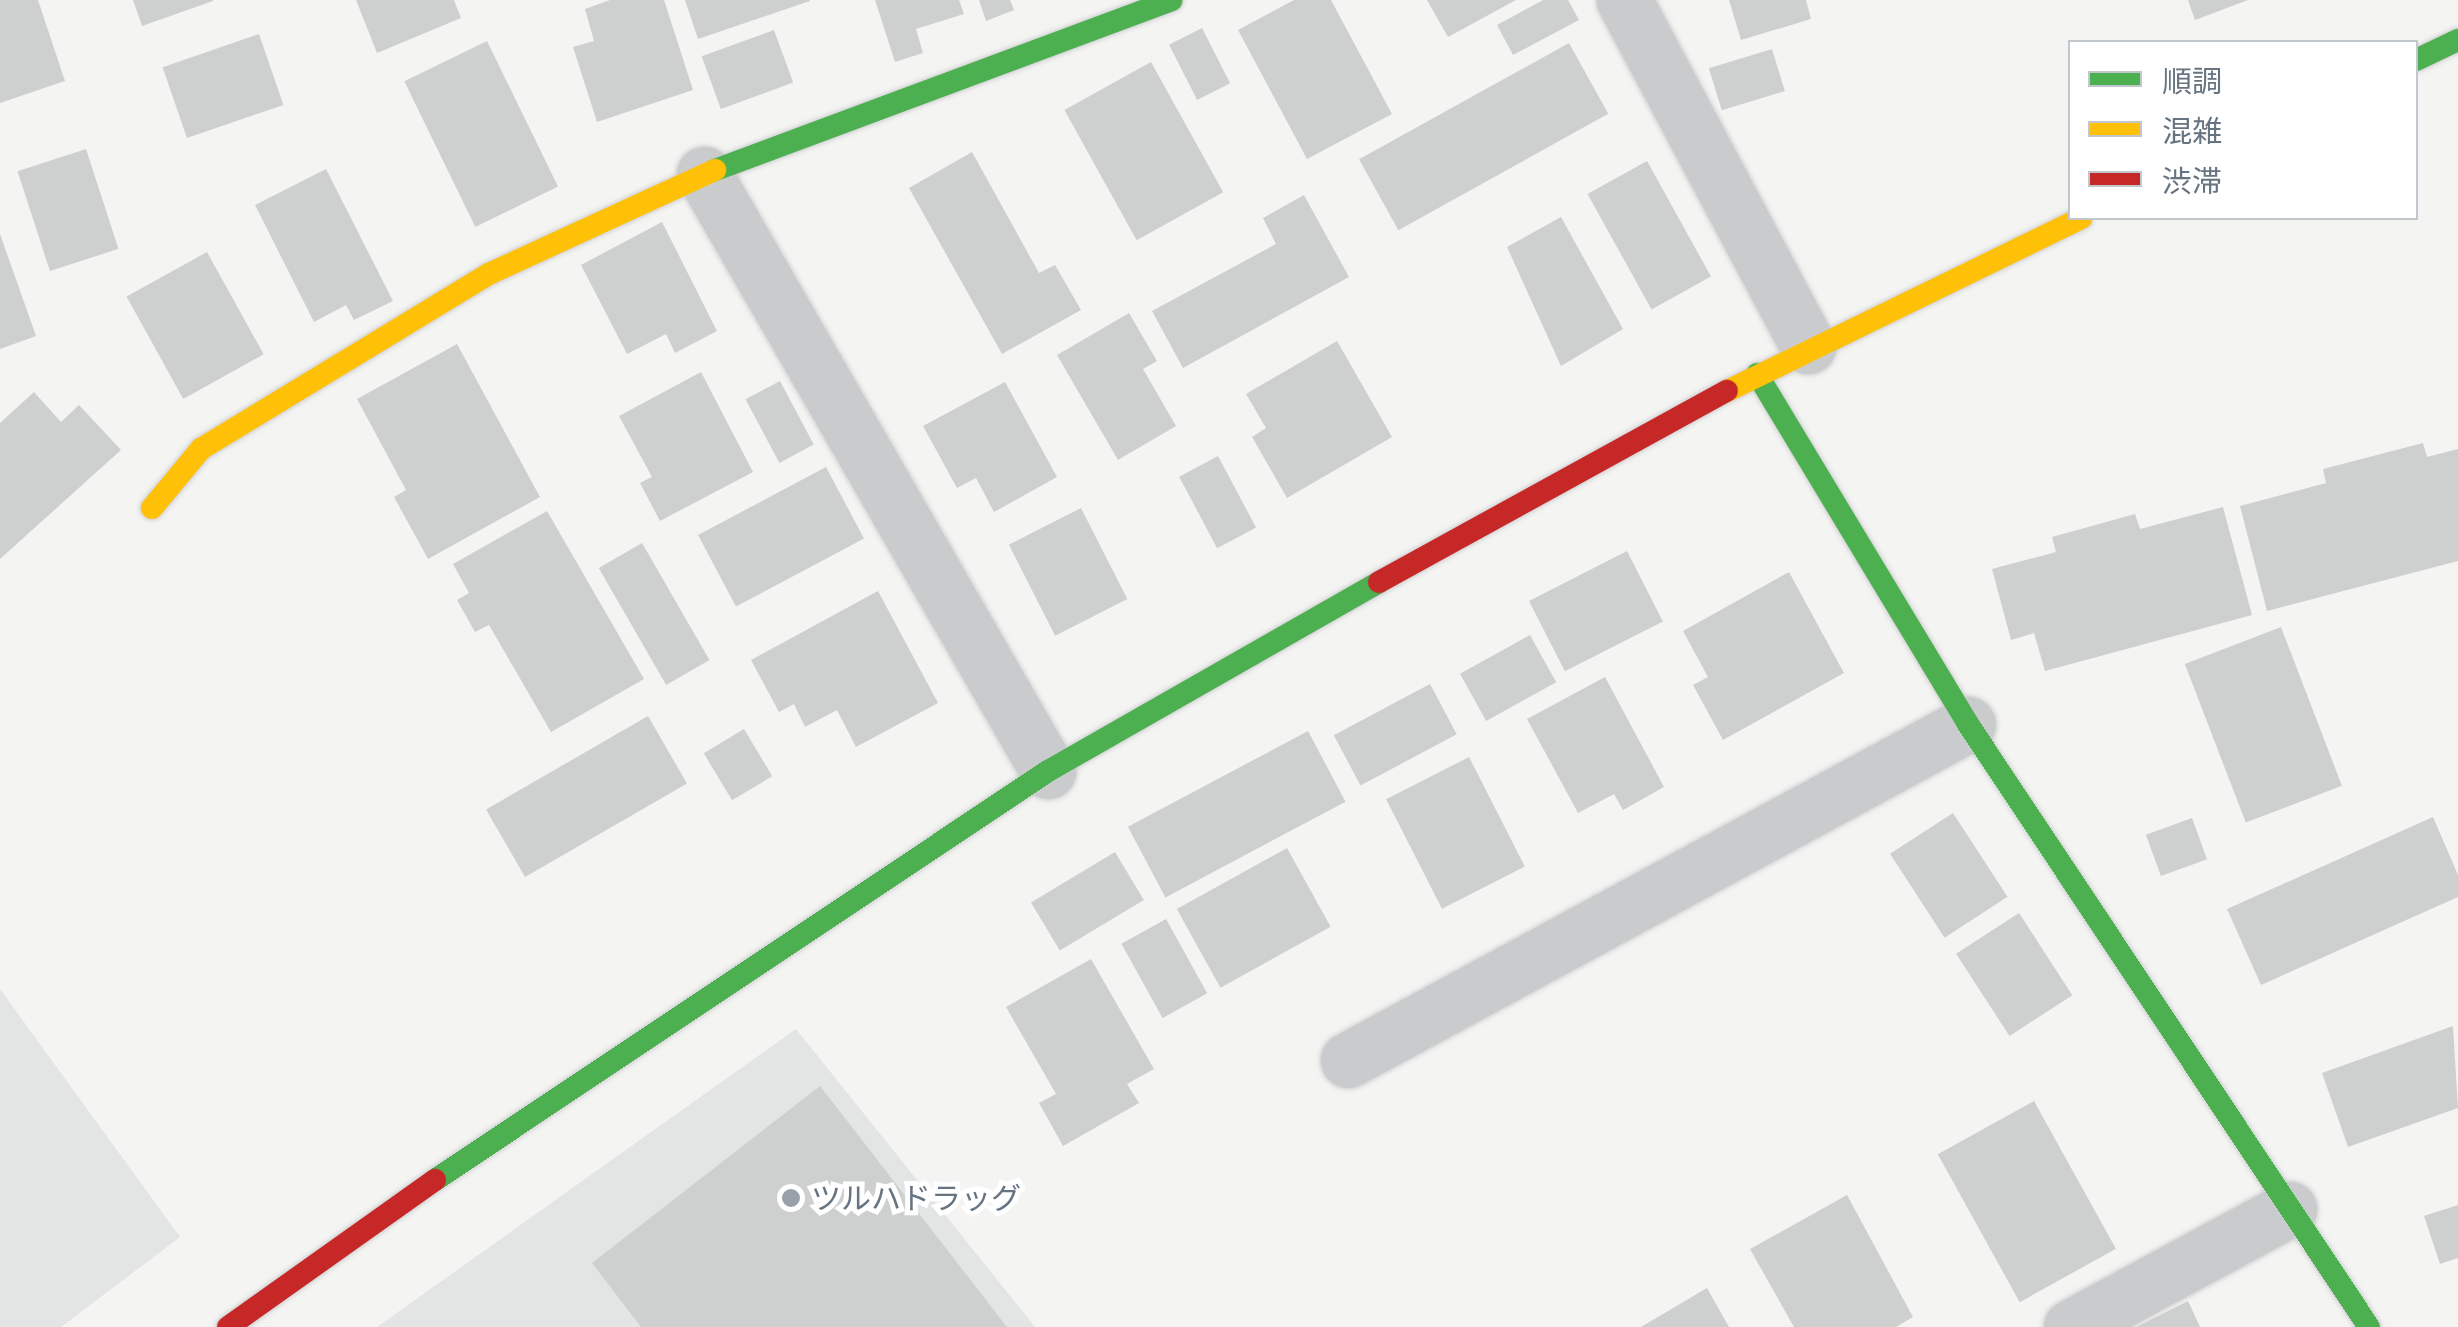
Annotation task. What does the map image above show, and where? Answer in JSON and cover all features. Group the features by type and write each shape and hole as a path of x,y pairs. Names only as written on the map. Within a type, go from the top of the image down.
{"street":[{"path":"152,508 201,449 488,274 704,174 1171,0"},
{"path":"1624,0 1808,346"},
{"path":"2418,59 2458,40"},
{"path":"704,174 1048,771"},
{"path":"228,1327 553,1096 1048,771 1223,667 1808,346 2077,220"},
{"path":"1758,374 1968,724 2368,1327"},
{"path":"1348,1060 1968,724"},
{"path":"2071,1327 2289,1209"}],"shaded area":[{"path":"0,989 180,1237 61,1327 0,1327"},
{"path":"796,1029 1035,1327 377,1327"}],"building":[{"path":"0,0 38,0 65,81 0,103"},
{"path":"133,0 213,0 213,1 142,26"},
{"path":"356,0 454,0 461,18 377,53"},
{"path":"610,0 664,0 693,90 597,122 573,47 594,41 585,9"},
{"path":"685,0 810,0 810,1 698,39"},
{"path":"875,0 959,0 964,14 916,29 923,53 895,62"},
{"path":"979,0 1010,0 1014,10 986,21"},
{"path":"1294,0 1331,0 1392,114 1307,159 1238,30"},
{"path":"1427,0 1516,0 1448,37"},
{"path":"1543,0 1568,0 1579,20 1513,55 1497,25"},
{"path":"1729,0 1806,0 1811,19 1741,40"},
{"path":"2188,0 2248,0 2195,20"},
{"path":"1202,28 1230,83 1197,100 1169,45"},
{"path":"774,30 793,83 721,109 702,56"},
{"path":"259,34 283,105 187,138 163,67"},
{"path":"487,41 558,187 475,227 404,81"},
{"path":"1569,43 1608,114 1398,230 1359,159"},
{"path":"1772,49 1785,91 1722,110 1709,68"},
{"path":"1151,62 1223,192 1137,240 1064,110"},
{"path":"86,149 118,249 50,271 18,171"},
{"path":"972,152 1039,273 1055,265 1081,310 1002,354 909,188"},
{"path":"1647,161 1711,276 1652,309 1588,194"},
{"path":"326,169 393,301 354,320 346,305 314,322 255,205"},
{"path":"1304,195 1349,277 1183,368 1152,311 1276,244 1263,218"},
{"path":"1561,217 1623,329 1561,366 1507,247"},
{"path":"662,222 717,331 675,353 666,334 627,354 581,265"},
{"path":"0,234 36,336 0,349"},
{"path":"207,252 264,354 183,399 127,297"},
{"path":"1129,313 1157,361 1143,369 1176,426 1118,460 1057,355"},
{"path":"1337,341 1392,437 1287,498 1252,437 1266,428 1246,394"},
{"path":"457,344 540,497 428,559 394,497 406,490 357,399"},
{"path":"701,372 753,472 660,521 640,483 652,477 619,416"},
{"path":"780,381 814,445 779,463 746,399"},
{"path":"1005,382 1057,477 994,512 976,478 957,488 923,426"},
{"path":"34,392 61,422 79,405 121,450 0,559 0,423"},
{"path":"2423,443 2427,457 2458,449 2458,561 2267,611 2240,506 2326,483 2323,469"},
{"path":"1218,456 1256,528 1217,548 1179,477"},
{"path":"826,467 864,539 736,607 698,535"},
{"path":"2223,507 2252,615 2045,671 2034,633 2011,640 1992,569 2056,552 2052,537 2135,514 2140,529"},
{"path":"1081,508 1127,599 1055,636 1009,545"},
{"path":"547,511 644,679 551,732 489,625 475,632 457,600 469,593 453,564"},
{"path":"642,543 710,660 666,685 599,568"},
{"path":"1627,551 1663,621 1565,671 1529,601"},
{"path":"1789,572 1844,673 1723,740 1693,685 1708,677 1683,631"},
{"path":"878,591 938,703 856,747 837,710 805,727 794,704 779,712 751,660"},
{"path":"2281,627 2342,786 2246,823 2185,664"},
{"path":"1530,635 1556,682 1486,721 1460,674"},
{"path":"1605,677 1664,787 1623,810 1614,794 1578,813 1527,719"},
{"path":"1430,684 1457,734 1361,786 1334,735"},
{"path":"648,716 687,784 525,877 486,810"},
{"path":"744,729 772,776 732,800 704,753"},
{"path":"1308,731 1346,802 1165,897 1128,827"},
{"path":"1469,757 1525,867 1442,909 1386,799"},
{"path":"1953,813 2007,897 1945,938 1890,854"},
{"path":"2433,817 2458,875 2458,897 2261,985 2227,909"},
{"path":"2192,818 2207,859 2161,876 2146,835"},
{"path":"1287,848 1331,927 1220,988 1177,909"},
{"path":"1115,852 1144,900 1060,950 1031,902"},
{"path":"2019,913 2072,995 2009,1036 1956,954"},
{"path":"1166,919 1207,993 1163,1018 1121,944"},
{"path":"1091,959 1154,1069 1127,1084 1139,1103 1063,1146 1039,1103 1056,1094 1006,1007"},
{"path":"2453,1026 2458,1108 2348,1147 2322,1073"},
{"name":"ツルハドラッグ","path":"820,1086 1007,1327 641,1327 592,1263"},
{"path":"2034,1101 2116,1249 2020,1302 1938,1154"},
{"path":"1847,1195 1913,1317 1896,1327 1794,1327 1750,1249"},
{"path":"2458,1205 2458,1258 2440,1264 2424,1216"},
{"path":"1707,1288 1729,1327 1641,1327"},
{"path":"2188,1301 2200,1327 2136,1327"}],"traffic: fast":[{"path":"715,170 1171,0"},
{"path":"2418,59 2458,40"},
{"path":"1757,374 1968,724 2369,1327"},
{"path":"435,1180 1048,771 1379,582"}],"traffic: slow":[{"path":"152,508 201,449 489,274 715,170"},
{"path":"1727,391 2077,220"}],"traffic: jam":[{"path":"1379,582 1727,391"},
{"path":"228,1327 435,1180"}],"place":[{"name":"ツルハドラッグ","path":"791,1198"}]}
